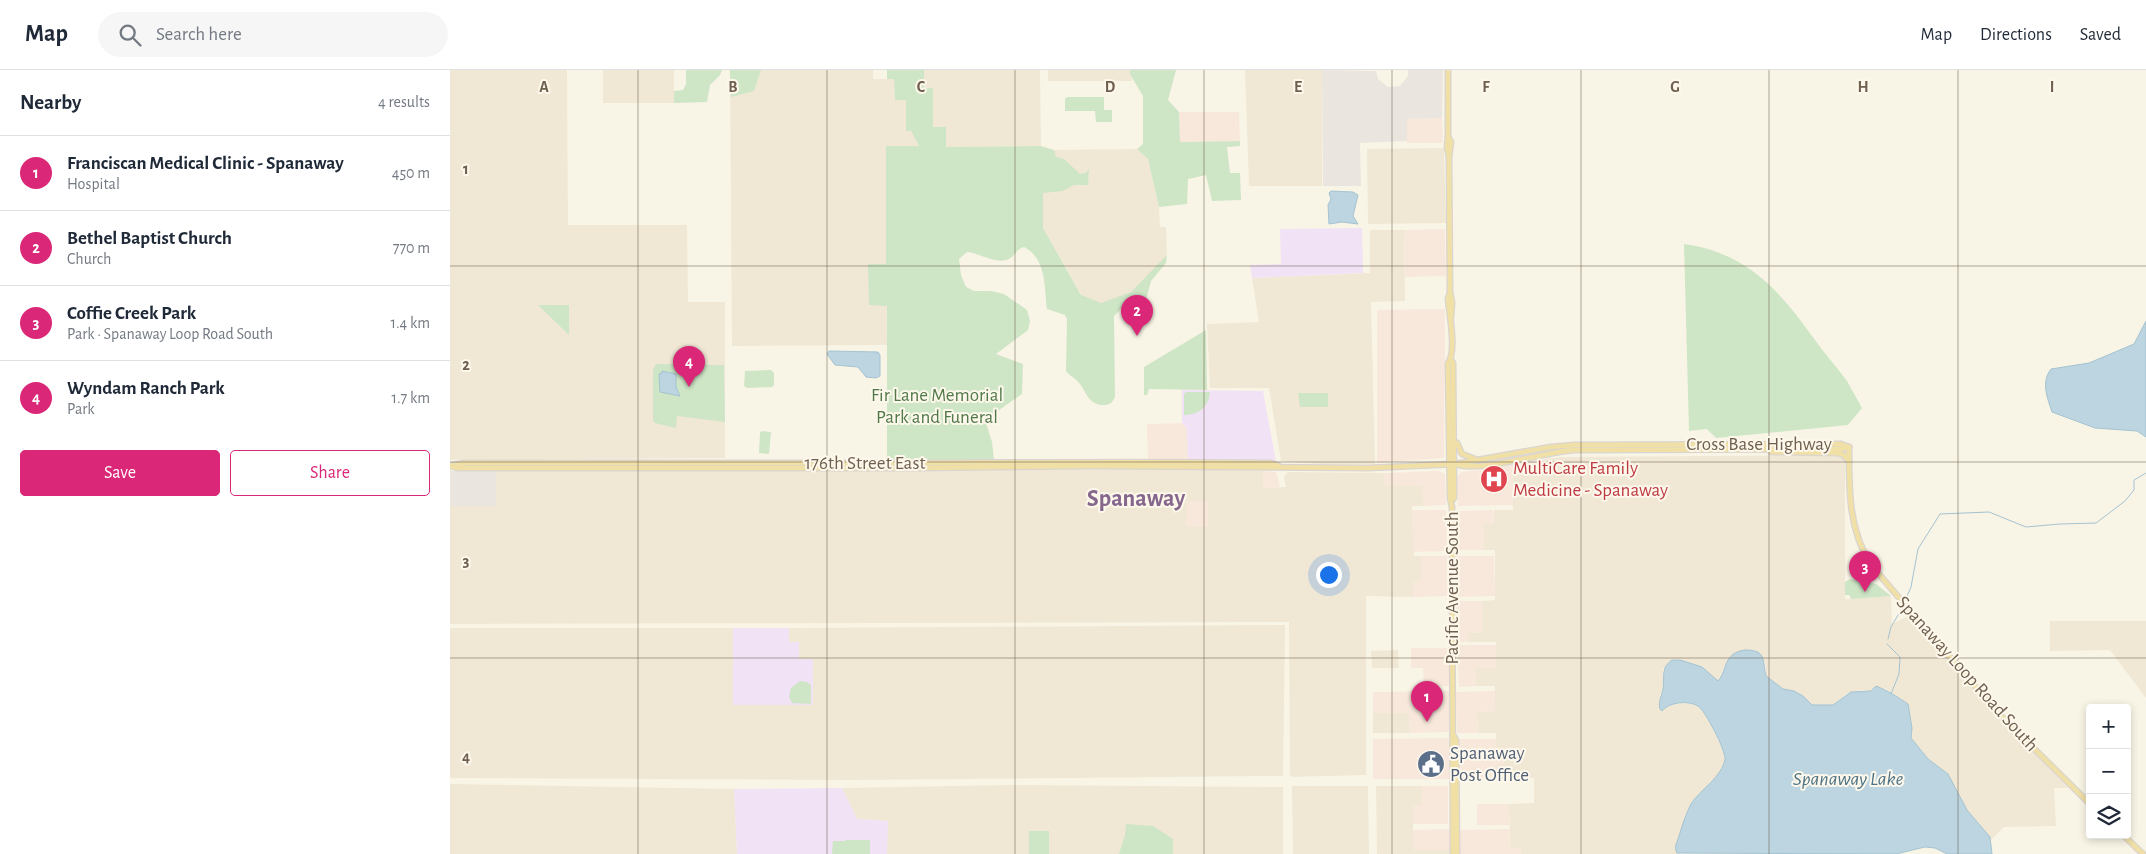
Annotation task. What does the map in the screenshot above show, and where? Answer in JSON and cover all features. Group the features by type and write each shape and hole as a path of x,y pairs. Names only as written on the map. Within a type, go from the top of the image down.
{"main road":[{"name":"Pacific Avenue South","path":"1448,70 1449,313 1451,317 1455,436 1452,464"},
{"name":"Pacific Avenue South","path":"1448,137 1451,152 1449,156"},
{"name":"Pacific Avenue South","path":"1451,360 1448,363 1454,498 1452,500 1453,735 1456,740 1455,854"},
{"path":"1455,436 1462,454 1477,460"},
{"name":"Cross Base Highway","path":"1452,464 1551,447 1574,445 1841,444 1849,447"},
{"name":"Cross Base Highway","path":"1452,464 1460,467 1483,465 1563,451 1841,449 1849,447"},
{"name":"Spanaway Loop Road South","path":"1849,447 1854,528 1863,553 1871,565 1997,712 2086,800"},
{"path":"1705,449 1709,451 1838,453 1844,455 1849,462"},
{"path":"533,467 554,462"},
{"path":"562,466 584,462"},
{"name":"176th Street East","path":"451,466 464,463 584,462 860,468 1180,466 1276,468 1279,466"},
{"path":"1005,466 1024,462"},
{"path":"1033,466 1035,464 1054,462"},
{"path":"1121,466 1123,464 1144,464 1146,462"},
{"path":"1180,466 1182,464 1208,464 1211,462"},
{"name":"176th Street East","path":"451,466 457,468 650,464 1211,462 1374,468 1452,464"},
{"path":"745,467 748,465 777,463"},
{"path":"860,468 882,463"},
{"path":"2127,839 2143,854"}],"shaded area":[{"path":"450,70 567,70 568,225 687,225 688,302 725,302 725,458 450,460"},
{"path":"603,70 674,70 674,103 603,103"},
{"path":"730,70 873,70 873,79 894,79 895,100 906,100 906,131 911,131 919,146 886,146 887,345 732,346"},
{"path":"924,70 1040,70 1041,146 946,147 933,127 933,88 924,88"},
{"path":"1048,70 1132,70 1132,81 1048,81"},
{"path":"1245,70 1322,70 1322,186 1249,186"},
{"path":"1322,70 1376,71 1378,79 1388,87 1400,86 1408,76 1408,70 1443,70 1442,118 1407,119 1407,141 1360,143 1361,186 1323,186"},
{"path":"1179,112 1239,112 1240,141 1180,142"},
{"path":"1442,118 1443,143 1407,143 1407,119"},
{"path":"1444,148 1446,223 1368,224 1367,149"},
{"path":"1137,149 1148,159 1159,207 1160,227 1166,227 1167,255 1122,308 1089,308 1043,228 1043,150"},
{"path":"1362,228 1363,273 1252,278 1250,265 1281,264 1280,229"},
{"path":"1445,229 1446,276 1405,277 1404,230"},
{"path":"1370,230 1404,230 1405,301 1371,302 1375,464 1318,464 1281,461 1269,388 1210,388 1207,324 1259,322 1252,278 1370,273"},
{"path":"1445,309 1444,458 1377,463 1377,310"},
{"path":"1182,390 1263,391 1276,462 1188,461 1187,429 1182,423"},
{"path":"1182,423 1187,429 1188,461 1148,460 1147,424"},
{"path":"1840,455 1845,461 1845,599 1891,596 1892,624 1910,615 1978,695 2068,788 2054,788 2056,826 2004,827 1990,841 1990,837 1967,810 1948,774 1928,759 1911,738 1910,721 1902,701 1886,689 1876,686 1871,691 1860,690 1846,694 1833,705 1811,705 1803,696 1794,691 1783,689 1766,676 1765,662 1761,655 1754,650 1745,650 1741,651 1724,667 1718,681 1696,666 1675,659 1668,662 1663,670 1663,691 1660,695 1659,706 1664,708 1674,704 1689,703 1698,706 1708,718 1725,755 1718,776 1710,782 1691,804 1685,815 1677,841 1679,854 1521,854 1520,848 1510,848 1509,804 1534,803 1534,778 1496,779 1496,764 1504,759 1495,759 1496,733 1478,733 1477,712 1495,711 1495,686 1476,686 1476,668 1496,668 1496,642 1468,642 1468,633 1482,632 1482,601 1495,600 1495,550 1484,550 1484,524 1494,523 1494,510 1513,510 1512,463 1561,457"},
{"path":"1512,463 1513,505 1458,506 1457,476 1461,472 1492,469"},
{"path":"1166,469 1263,471 1263,488 1286,487 1284,476 1288,472 1384,473 1384,486 1423,486 1423,506 1412,506 1414,556 1421,556 1421,582 1413,582 1413,597 1366,596 1366,775 1292,777 1290,775 1289,622 450,624 450,506 496,506 496,470"},
{"path":"496,470 496,506 450,506 450,471"},
{"path":"1263,471 1276,472 1280,487 1263,488"},
{"path":"1438,471 1445,474 1446,505 1423,506 1422,486 1384,486 1384,473"},
{"path":"1186,501 1208,501 1208,527 1186,526"},
{"path":"1412,510 1446,510 1447,551 1413,552"},
{"path":"1493,510 1494,524 1484,524 1484,550 1458,550 1458,511"},
{"path":"1421,556 1447,556 1448,596 1413,597 1413,582 1421,581"},
{"path":"1457,556 1494,556 1495,596 1458,597"},
{"path":"1456,601 1482,601 1482,632 1468,633 1468,642 1457,642"},
{"path":"2050,621 2146,621 2146,698 2110,650 2050,651"},
{"path":"1285,625 1283,776 850,780 450,778 450,628 733,628 733,705 813,659 799,659 799,643 789,642 789,628"},
{"path":"733,628 789,628 789,642 799,642 799,659 813,659 813,705 733,705"},
{"path":"1457,645 1496,645 1496,668 1476,668 1476,686 1459,687"},
{"path":"1411,648 1449,648 1449,686 1424,686 1423,668 1411,668"},
{"path":"1398,650 1399,668 1372,668 1371,651"},
{"path":"1449,691 1449,732 1410,733 1409,713 1373,713 1373,692"},
{"path":"1495,691 1495,711 1477,712 1478,733 1457,733 1456,692"},
{"path":"1373,713 1409,713 1410,733 1373,733"},
{"path":"1449,738 1449,779 1373,779 1373,739"},
{"path":"1459,739 1496,739 1496,758 1504,759 1504,764 1496,764 1496,779 1459,779"},
{"path":"450,784 734,789 737,854 450,854"},
{"path":"1009,785 1283,787 1283,854 887,854 887,821 857,819 842,788"},
{"path":"1292,786 1368,786 1369,854 1293,854"},
{"path":"1376,786 1422,786 1422,805 1413,805 1413,850 1450,850 1450,854 1377,854"},
{"path":"1422,786 1448,786 1448,824 1413,824 1413,805 1422,805"},
{"path":"842,788 857,819 888,821 887,854 737,854 734,789"},
{"path":"1477,804 1509,804 1509,825 1477,825"},
{"path":"1450,829 1450,850 1413,850 1413,830"},
{"path":"1509,829 1510,848 1521,848 1521,854 1460,854 1460,830"}],"green space":[{"path":"686,70 722,70 720,75 710,85 707,102 674,103 674,91 683,90 686,84"},
{"path":"730,70 761,70 754,91 731,97"},
{"name":"Fir Lane Memorial Park and Funeral","path":"887,70 924,70 924,88 933,88 933,127 946,127 946,147 1041,146 1054,150 1056,157 1064,159 1080,174 1086,173 1089,169 1088,185 1074,185 1063,191 1043,193 1043,228 1081,295 1101,303 1131,292 1167,255 1166,263 1151,281 1144,308 1122,308 1114,316 1115,397 1107,405 1097,404 1089,399 1079,383 1066,371 1067,319 1065,315 1047,309 1041,266 1031,252 1024,247 1009,259 999,261 967,252 959,259 961,275 966,287 974,291 991,291 1004,294 1027,310 1030,321 1028,330 996,354 1023,364 1022,394 985,420 992,442 994,460 887,460 887,306 869,305 868,264 886,264 886,146 919,146 911,131 906,131 906,100 895,100 894,79 887,79"},
{"path":"1130,70 1176,70 1168,100 1179,112 1180,142 1240,141 1240,146 1227,147 1230,173 1240,173 1241,200 1212,201 1206,175 1188,179 1187,204 1159,207 1148,159 1137,149 1143,144 1143,96 1130,74"},
{"path":"1067,97 1104,97 1104,110 1112,110 1112,122 1096,122 1095,111 1065,111 1065,99"},
{"path":"1684,244 1708,249 1729,257 1764,280 1779,295 1847,381 1862,408 1848,425 1716,438 1707,429 1689,431"},
{"path":"538,305 569,305 569,335"},
{"path":"1206,330 1207,390 1149,389 1147,395 1144,395 1144,367"},
{"path":"656,364 723,365 725,422 677,416 676,428 655,423 653,421 653,370"},
{"path":"771,370 774,373 774,385 772,387 747,388 744,386 745,371"},
{"path":"1186,392 1210,392 1208,402 1199,411 1184,415 1184,394"},
{"path":"1298,393 1328,393 1328,407 1300,407"},
{"path":"762,431 771,432 769,454 759,453 760,433"},
{"path":"1850,579 1876,584 1891,596 1851,599 1849,595 1845,595 1845,582"},
{"path":"800,681 811,685 810,704 792,703 789,697 791,688"},
{"path":"1126,824 1153,826 1173,839 1173,854 1119,854 1125,835"},
{"path":"1029,831 1049,831 1049,854 1029,854"},
{"path":"870,840 870,854 832,854 833,841"}],"water":[{"path":"1331,191 1353,192 1358,195 1353,216 1358,224 1342,222 1329,224 1328,205 1331,199 1329,193"},
{"path":"2146,321 2146,437 2137,431 2095,428 2052,412 2046,384 2046,379 2051,369 2089,363 2134,344"},
{"path":"829,351 878,352 880,355 880,376 876,378 866,377 858,367 835,365 827,354"},
{"path":"662,371 676,374 676,387 680,396 660,392 659,374"},
{"name":"Spanaway Lake","path":"1752,650 1760,654 1766,676 1783,689 1794,691 1803,696 1812,705 1833,705 1851,692 1871,691 1876,686 1908,704 1912,728 1911,738 1928,759 1948,774 1967,810 1990,837 1992,854 1947,854 1935,848 1925,847 1896,854 1677,853 1676,844 1691,804 1720,772 1725,759 1714,731 1698,706 1689,703 1679,703 1669,706 1662,711 1660,709 1659,703 1663,689 1664,670 1672,660 1680,660 1702,667 1718,681 1729,658 1733,654"}],"waterway":[{"path":"1905,601 1911,587 1918,549 1940,514 1989,512 2026,527 2096,523 2125,501 2134,490 2134,480 2146,473"},
{"path":"1888,639 1891,627 1904,605"},
{"path":"1887,644 1900,657 1899,674 1891,694"}],"place":[{"name":"Bethel Baptist Church","path":"1137,336"},
{"name":"Wyndam Ranch Park","path":"689,387"},
{"name":"MultiCare Family Medicine - Spanaway","path":"1494,479"},
{"name":"Coffie Creek Park","path":"1865,592"},
{"name":"Franciscan Medical Clinic - Spanaway","path":"1427,722"},
{"name":"Spanaway Post Office","path":"1431,764"}],"district":[{"name":"Spanaway","path":"1136,499"}]}
